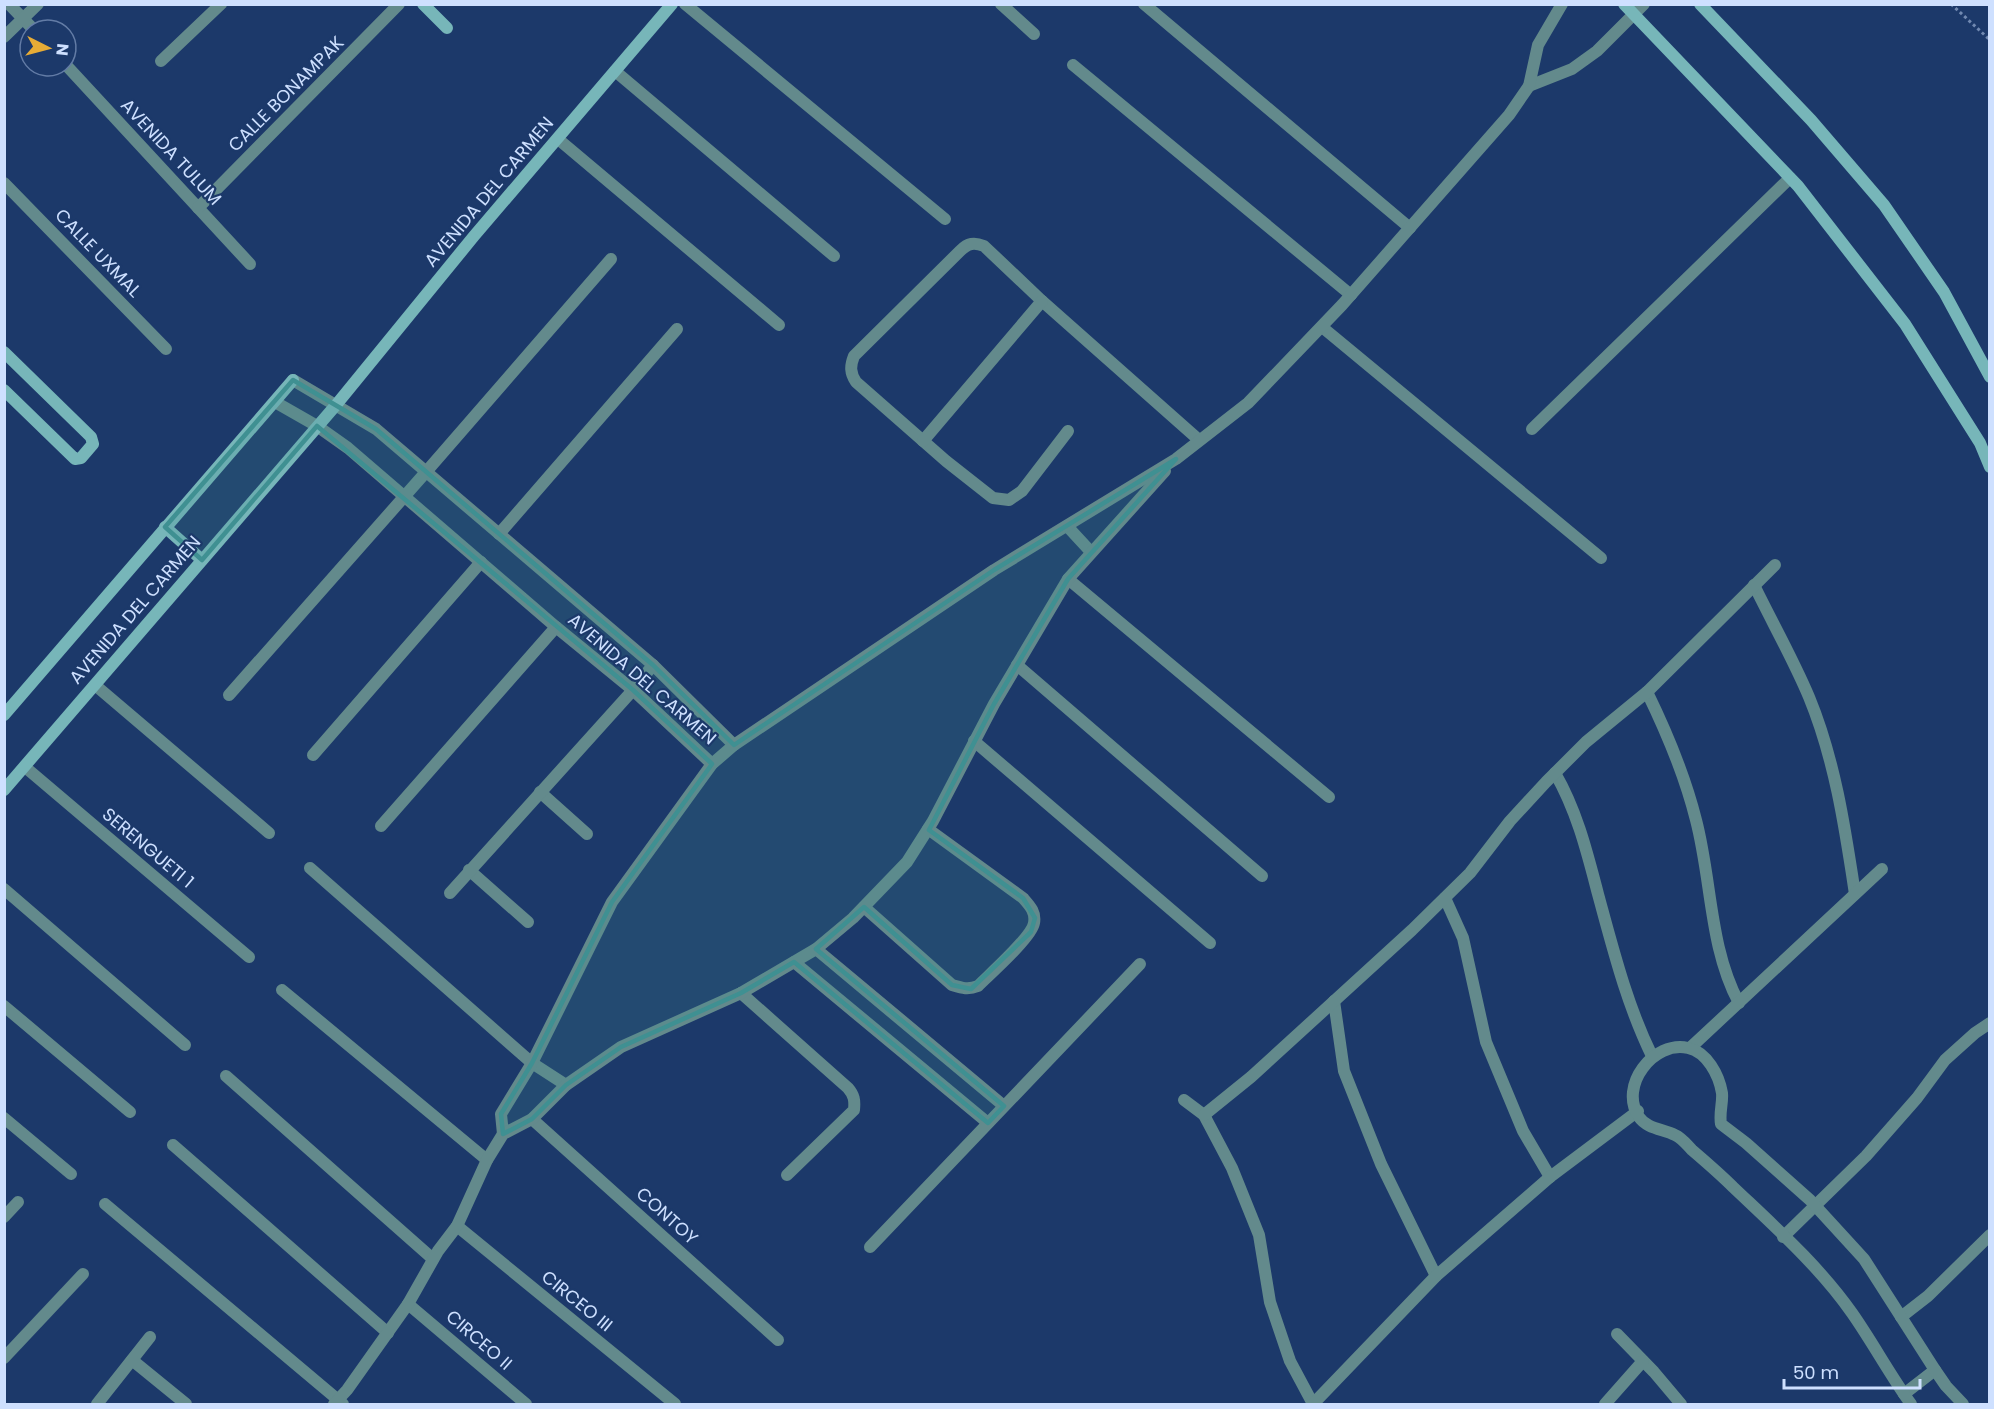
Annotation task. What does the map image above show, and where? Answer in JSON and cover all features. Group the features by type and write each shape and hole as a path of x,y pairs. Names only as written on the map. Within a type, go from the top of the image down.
{"main road":[{"path":"423,4 447,28"},
{"name":"AVENIDA DEL CARMEN","path":"4,790 336,405 474,236 672,4"},
{"path":"1624,4 1790,178 1905,324 1980,444 1989,467"},
{"path":"1700,4 1811,120 1884,205 1944,292 1989,377"},
{"path":"4,352 92,437 93,444 81,458 75,459 4,390"},
{"name":"AVENIDA DEL CARMEN","path":"4,715 293,380"},
{"path":"165,527 202,560"}],"street":[{"path":"9,4 23,18"},
{"path":"25,18 38,4"},
{"path":"161,61 221,4"},
{"name":"CALLE BONAMPAK","path":"198,208 399,4"},
{"path":"685,4 945,219"},
{"path":"1001,4 1034,34"},
{"path":"1144,4 1410,228"},
{"path":"734,745 994,570 1176,459 1248,403 1351,295 1509,115 1529,86 1538,45 1562,4"},
{"path":"1529,86 1572,69 1597,51 1644,4"},
{"path":"4,37 18,24"},
{"path":"1073,65 1351,295"},
{"path":"615,71 834,256"},
{"name":"AVENIDA TULUM","path":"78,78 250,264"},
{"path":"558,139 779,325"},
{"path":"1532,429 1790,178"},
{"name":"CALLE UXMAL","path":"4,183 166,349"},
{"path":"1068,431 1022,491 1009,500 993,498 856,382 851,368 854,356 960,251 972,243 977,243 984,246 1042,301 1200,440"},
{"path":"229,695 405,497 611,259"},
{"path":"923,441 1042,301"},
{"path":"1322,327 1601,558"},
{"path":"499,534 677,329"},
{"name":"AVENIDA DEL CARMEN","path":"275,402 317,426 348,448 556,627 633,690 712,764 734,745 653,665 376,429 293,380"},
{"path":"105,1204 339,1403 408,1304 433,1259 457,1226 487,1160 503,1134 532,1119 566,1085 621,1047 741,993 816,949 864,907 907,862 928,829 974,741 1068,579 1176,459"},
{"path":"1067,526 1091,552"},
{"path":"313,755 481,562"},
{"path":"1204,1115 1251,1077 1445,898 1470,873 1509,821 1555,773 1586,742 1647,692 1775,565"},
{"path":"1068,579 1329,797"},
{"path":"1754,585 1809,698 1832,770 1855,894"},
{"path":"381,826 556,627"},
{"path":"450,893 653,665"},
{"path":"1017,665 1262,876"},
{"path":"95,685 268,833"},
{"path":"1647,692 1669,736 1697,821 1712,916 1730,988 1738,1004"},
{"path":"974,741 1210,943"},
{"path":"503,1134 501,1114 532,1063 612,902 712,764"},
{"name":"SERENGUETI 1","path":"25,767 249,957"},
{"path":"1555,773 1569,798 1582,835 1615,956 1637,1024 1652,1056"},
{"path":"540,792 587,834"},
{"path":"864,907 952,985 962,988 970,989 978,986 1031,933 1035,918 1032,908 1023,898 928,829"},
{"path":"310,868 532,1063 566,1085"},
{"path":"1690,1048 1882,869"},
{"path":"469,870 528,922"},
{"path":"4,889 185,1045"},
{"path":"1445,898 1463,938 1486,1042 1523,1131 1550,1177"},
{"path":"816,949 1004,1106"},
{"path":"794,962 988,1123"},
{"path":"870,1247 1140,964"},
{"path":"282,990 487,1160"},
{"path":"741,993 853,1095 855,1102 854,1110 787,1175"},
{"path":"1334,1001 1344,1071 1381,1164 1436,1276"},
{"path":"4,1006 130,1112"},
{"path":"1783,1237 1866,1156 1917,1098 1945,1060 1989,1023"},
{"path":"1911,1404 1851,1312 1813,1266 1676,1135 1656,1129 1639,1117 1634,1100 1636,1078 1652,1056 1677,1046 1690,1048 1703,1056 1717,1075 1722,1095 1719,1114 1721,1124 1746,1143 1815,1206 1864,1259 1935,1370 1963,1404"},
{"path":"226,1076 433,1259"},
{"path":"1184,1100 1204,1115 1232,1168 1259,1235 1270,1302 1290,1361 1313,1404 1436,1276 1550,1177 1638,1111"},
{"path":"4,1118 71,1174"},
{"name":"CONTOY","path":"532,1119 778,1340"},
{"path":"173,1145 387,1333"},
{"path":"4,1217 18,1202"},
{"name":"CIRCEO III","path":"457,1226 675,1404"},
{"path":"1901,1317 1928,1296 1989,1235"},
{"path":"4,1358 83,1274"},
{"name":"CIRCEO II","path":"408,1304 526,1404"},
{"path":"1617,1334 1681,1404"},
{"path":"97,1404 150,1337"},
{"path":"132,1360 186,1404"},
{"path":"1605,1404 1643,1361"},
{"path":"1904,1394 1935,1370"}],"path":[{"path":"1951,4 1989,40"}],"highlighted area":[{"path":"293,380 376,429 653,665 734,745 994,570 1176,459 1068,579 994,704 929,830 1023,898 1035,918 1031,932 971,989 952,985 864,907 816,949 1004,1106 988,1123 794,962 741,993 621,1047 566,1085 532,1119 503,1134 501,1114 532,1063 612,902 712,764 633,690 317,426 202,560 165,527"}]}
